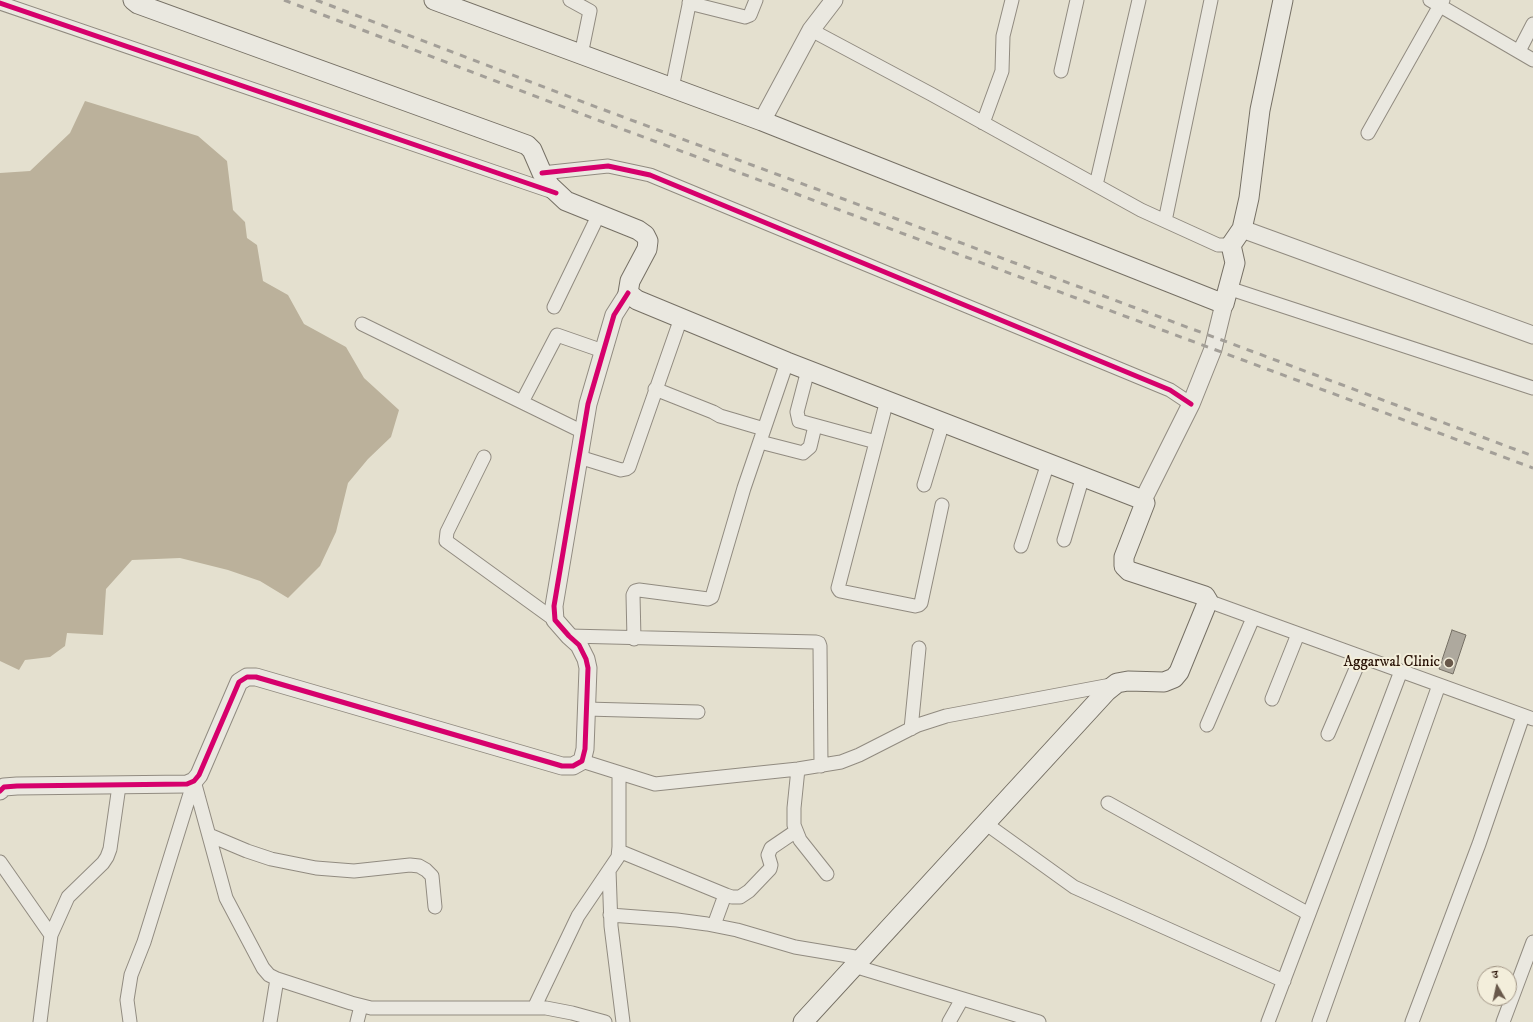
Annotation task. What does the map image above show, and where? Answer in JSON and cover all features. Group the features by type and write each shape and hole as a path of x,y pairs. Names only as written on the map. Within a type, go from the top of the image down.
{"main road":[{"path":"133,0 138,4 527,145 532,150 542,173 556,193 566,201 638,230 645,235 648,241 647,249 630,281 628,293 637,300 787,362 1143,500 1144,503 1124,557 1124,566 1129,571 1205,596 1208,601 1179,672 1174,678 1164,682 1128,681 1117,683 1107,691 803,1022"},
{"path":"434,0 762,121 1226,296 1235,263 1231,245 1242,229 1249,198 1260,110 1283,0"}],"street":[{"path":"570,0 590,11 581,55"},
{"path":"672,88 690,2 745,18 750,15 756,0"},
{"path":"762,121 811,30 834,0"},
{"path":"984,123 1002,71 1003,36 1012,0"},
{"path":"1061,71 1077,0"},
{"path":"1096,185 1139,0"},
{"path":"1165,221 1211,0"},
{"path":"1368,133 1437,2 1533,60"},
{"path":"0,3 556,193"},
{"path":"1518,51 1533,24"},
{"path":"811,30 1141,210 1218,245 1231,245"},
{"path":"542,173 608,166 650,174 1170,390 1191,404"},
{"path":"554,308 599,214"},
{"path":"1242,229 1533,335"},
{"path":"555,620 554,606 588,404 614,315 628,293"},
{"path":"1143,500 1191,404 1213,349 1226,296 1533,388"},
{"path":"579,457 621,470 627,468 681,318"},
{"path":"362,324 583,432"},
{"path":"522,402 557,335 603,351"},
{"path":"634,639 633,595 635,591 639,590 708,600 712,597 744,488 787,362"},
{"path":"808,370 797,412 797,419 815,426 876,442"},
{"path":"656,389 713,412 762,436 803,453 810,447 815,426"},
{"path":"887,400 838,584 840,591 915,606 919,605 921,602 942,506"},
{"path":"924,485 943,422"},
{"path":"130,1022 127,1000 131,975 144,942 194,781 199,775 239,682 247,677 256,677 562,766 573,766 582,761 585,749 588,668 586,659 579,645 555,620 446,541 447,532 484,457"},
{"path":"1021,546 1048,463"},
{"path":"1064,540 1083,476"},
{"path":"1208,601 1528,717 1478,844 1412,1022"},
{"path":"1206,725 1253,618"},
{"path":"1272,699 1298,634"},
{"path":"569,636 818,643 820,646 821,766"},
{"path":"911,729 919,648"},
{"path":"1328,734 1361,657"},
{"path":"1268,1022 1401,671"},
{"path":"582,761 646,782 659,784 821,766 841,762 859,755 930,721 1117,683"},
{"path":"1319,1022 1439,685"},
{"path":"586,709 698,712"},
{"path":"798,769 794,808 794,825 800,840 827,874"},
{"path":"534,1008 578,916 614,864 619,851 619,773"},
{"path":"1,786 176,785 187,784 194,781"},
{"path":"194,781 226,898 263,968 269,975 277,979 361,1006 380,1008 534,1008 568,1012 599,1021"},
{"path":"40,1022 51,935 68,897 103,863 107,857 110,849 119,786"},
{"path":"1108,802 1309,914"},
{"path":"986,824 1074,887 1284,981"},
{"path":"619,851 726,895 740,897 749,891 771,868 768,855 771,848 796,831"},
{"path":"209,835 247,851 271,859 316,868 354,871 410,865 419,866 432,876 435,907"},
{"path":"0,862 51,935"},
{"path":"609,870 610,915 623,1022"},
{"path":"714,925 723,898 726,895"},
{"path":"610,915 676,920 714,925 858,962 962,999 1039,1022"},
{"path":"1503,1022 1533,942"},
{"path":"270,1022 277,979"},
{"path":"949,1022 962,999"},
{"path":"357,1022 361,1006"}],"shaded area":[{"path":"85,101 198,136 227,161 233,210 245,222 247,238 257,245 263,281 288,295 304,324 346,347 364,378 399,410 391,437 368,459 348,483 336,532 320,566 288,598 260,581 228,570 180,558 132,560 106,589 103,635 67,633 65,646 50,657 25,660 19,670 0,661 0,173 30,171 70,133"}],"building":[{"path":"1452,630 1466,635 1453,674 1439,669"}],"railway":[{"path":"284,0 595,119 1533,468"},
{"path":"316,0 599,108 1533,456"}],"cycle path":[{"path":"0,3 556,193"},
{"path":"542,173 608,166 650,175 1170,390 1191,404"},
{"path":"0,791 4,787 17,786 187,784 194,781 199,775 239,682 247,677 256,677 562,766 573,766 582,761 585,749 588,668 586,659 579,645 555,620 554,606 588,404 614,315 628,293"}],"place":[{"name":"Aggarwal Clinic","path":"1449,663"}]}
